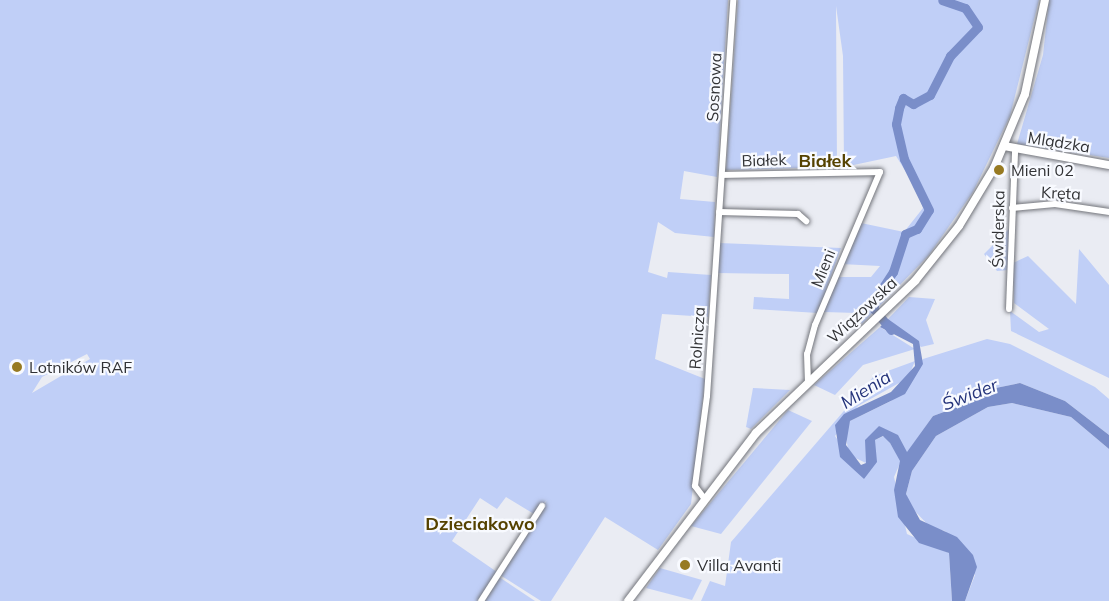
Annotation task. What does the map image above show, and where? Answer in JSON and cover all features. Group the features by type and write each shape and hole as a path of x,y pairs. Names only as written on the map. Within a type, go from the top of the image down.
{"main road":[{"name":"Wiązowska","path":"628,601 704,498 756,433 885,310 959,226 1004,146 1025,94 1045,0"},
{"name":"Mlądzka","path":"1004,146 1109,165"}],"street":[{"name":"Sosnowa","path":"722,175 733,0"},
{"name":"Świderska","path":"1009,309 1016,150"},
{"name":"Białek","path":"722,175 878,169"},
{"name":"Mieni","path":"808,381 807,354 815,325 878,169"},
{"name":"Rolnicza","path":"704,498 695,486 722,175"},
{"name":"Kręta","path":"1012,208 1055,204 1109,212"},
{"path":"719,212 798,214 806,221"},
{"path":"481,601 542,506"}],"shaded area":[{"path":"0,0 728,0 717,177 684,171 680,199 715,202 714,237 675,233 658,222 648,272 667,278 668,272 711,275 708,317 662,314 655,359 705,379 691,504 658,550 605,517 551,601 541,601 500,575 547,500 534,514 506,497 497,509 480,498 452,541 497,572 479,601 0,601","holes":["87,354 90,359 32,393 42,377"]},
{"path":"738,0 1039,0 1010,116 973,192 929,255 862,324 857,313 824,312 836,277 871,277 880,266 841,264 861,223 904,232 923,208 916,188 896,156 844,167 843,56 836,6 837,167 726,170"},
{"path":"1049,0 1109,0 1109,158 1017,144 1043,55"},
{"path":"1010,228 1008,270 997,271 984,254"},
{"path":"719,243 841,248 818,313 753,309 754,297 789,299 789,274 717,273"},
{"path":"1079,249 1109,285 1109,378 1011,331 1010,311 1039,332 1049,329 1014,303 1013,263 1028,256 1076,304"},
{"path":"909,297 935,299 926,320 934,344 921,347 888,319"},
{"path":"888,319 919,341 923,364 905,394 850,421 846,445 861,465 866,463 865,440 879,426 898,435 907,452 933,416 968,403 981,391 1020,383 1065,401 1109,435 1109,449 1071,417 1012,403 988,407 936,436 912,471 906,494 920,520 957,537 973,555 977,567 965,601 952,601 949,553 919,543 898,517 894,490 900,461 890,443 883,436 875,440 877,462 864,479 840,457 835,425 844,414 891,392 915,366 913,344 880,327"},
{"path":"880,327 915,349 863,365 835,395 814,385"},
{"path":"987,339 1010,344 1095,387 1109,399 1109,435 1065,401 1020,383 981,391 968,403 933,416 907,453 879,426 866,463 849,455 845,431 850,421 891,401 923,359"},
{"path":"915,361 908,378 858,406 835,436 864,479 875,440 884,436 890,443 901,461 894,477 907,534 949,553 952,601 701,601 710,581 725,586 731,542 874,376"},
{"path":"753,388 790,390 751,429 746,427"},
{"path":"1012,403 1071,417 1109,449 1109,601 965,601 975,575 945,531 930,527 911,507 906,494 912,471 936,436 988,407"},
{"path":"788,410 812,421 721,534 691,526"},
{"path":"660,568 702,580 692,600 646,588"},
{"path":"499,577 535,601 484,601"}],"waterway":[{"name":"Mienia","path":"891,330 874,309 874,301 893,272 905,234 917,229 929,210 904,159 896,124 899,108 903,98 913,104 930,95 950,56 978,27 965,8 942,0"}],"place":[{"name":"Mieni 02","path":"999,170"},
{"name":"Lotników RAF","path":"17,367"},
{"name":"Villa Avanti","path":"685,565"}],"district":[{"name":"Białek","path":"825,161"},
{"name":"Dzieciakowo","path":"480,524"}],"water label":[{"name":"Świder","path":"970,395"}]}
